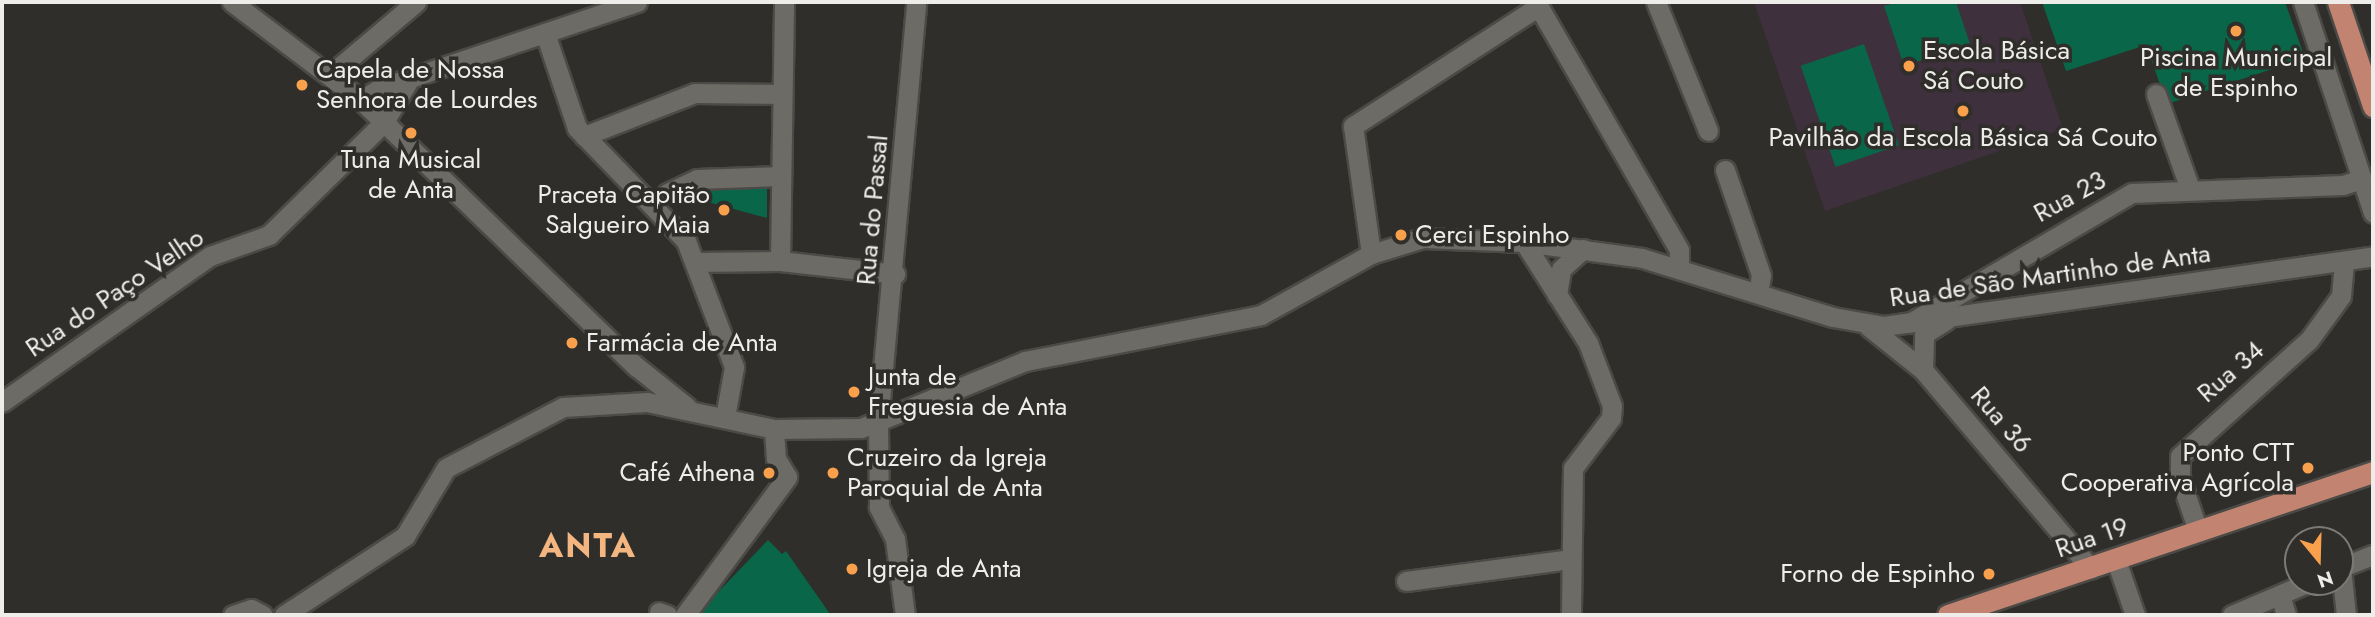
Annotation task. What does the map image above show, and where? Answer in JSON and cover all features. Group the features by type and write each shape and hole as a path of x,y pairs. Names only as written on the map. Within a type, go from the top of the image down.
{"main road":[{"path":"2338,2 2373,106"},
{"path":"2353,2 2373,62"},
{"name":"Rua 19","path":"1948,615 2091,569 2197,528 2373,472"}],"street":[{"path":"232,2 361,100 640,370 691,410"},
{"path":"387,2 393,21"},
{"path":"330,75 416,2"},
{"path":"361,100 411,78 637,2"},
{"path":"780,261 784,2"},
{"name":"Rua do Passal","path":"905,615 895,539 879,507 878,423 895,274 916,2"},
{"path":"1656,2 1708,131"},
{"path":"2303,2 2373,213"},
{"path":"1371,254 1353,126 1537,4 1679,250 1679,267"},
{"path":"545,33 584,136 671,223 695,262 734,367 725,417"},
{"name":"Rua do Paço Velho","path":"2,402 210,256 269,235 384,122 411,78"},
{"path":"584,136 695,93 782,94"},
{"path":"2157,94 2190,190"},
{"path":"1725,170 1761,275 1758,293"},
{"path":"667,192 697,180 781,176"},
{"name":"Rua 23","path":"1908,324 2126,196 2190,190 2343,185 2362,178"},
{"name":"Rua de São Martinho de Anta","path":"284,615 405,536 437,475 457,460 563,407 647,402 774,429 878,423 1050,354 1261,315 1371,254 1443,235 1583,249 1679,267 1867,326 1908,324 2373,256"},
{"path":"1524,242 1588,343 1612,406 1611,418 1573,468 1571,615"},
{"path":"1556,246 1561,269 1557,295"},
{"path":"1561,269 1583,249"},
{"path":"695,262 780,261 895,274"},
{"name":"Rua 34","path":"2197,528 2180,478 2184,450 2309,340 2334,309 2345,284 2344,261"},
{"path":"1923,370 1924,334 1951,318"},
{"name":"Rua 36","path":"1867,326 1923,370 2091,569"},
{"path":"621,402 639,387 640,370"},
{"path":"647,402 656,383"},
{"path":"685,615 787,477 776,459 774,429"},
{"path":"2354,562 2373,555"},
{"path":"1406,581 1570,559"},
{"path":"2116,560 2135,615"},
{"path":"2232,615 2284,593"},
{"path":"2280,595 2286,615"},
{"path":"2344,596 2346,615"},
{"path":"233,615 251,609 263,615"}],"shaded area":[{"name":"Escola Básica Sá Couto","path":"1754,2 2020,2 2063,129 1825,211"}],"green space":[{"path":"1898,2 1956,2 1970,44 1904,66 1884,6"},
{"path":"2042,2 2285,2 2305,58 2167,104 2146,45 2066,71"},
{"path":"1864,44 1899,145 1835,167 1801,66"},
{"path":"767,188 767,218 704,201 700,190"},
{"path":"768,540 782,554 786,551 830,614 838,615 696,615"}],"place":[{"name":"Piscina Municipal de Espinho","path":"2236,31"},
{"name":"Escola Básica Sá Couto","path":"1909,66"},
{"name":"Capela de Nossa Senhora de Lourdes","path":"302,85"},
{"name":"Pavilhão da Escola Básica Sá Couto","path":"1963,111"},
{"name":"Tuna Musical de Anta","path":"411,133"},
{"name":"Praceta Capitão Salgueiro Maia","path":"724,210"},
{"name":"Cerci Espinho","path":"1401,235"},
{"name":"Farmácia de Anta","path":"572,343"},
{"name":"Junta de Freguesia de Anta","path":"854,392"},
{"name":"Ponto CTT Cooperativa Agrícola","path":"2308,468"},
{"name":"Café Athena","path":"769,473"},
{"name":"Cruzeiro da Igreja Paroquial de Anta","path":"833,473"},
{"name":"Igreja de Anta","path":"852,569"},
{"name":"Forno de Espinho","path":"1989,574"}],"district":[{"name":"ANTA","path":"588,546"}]}
